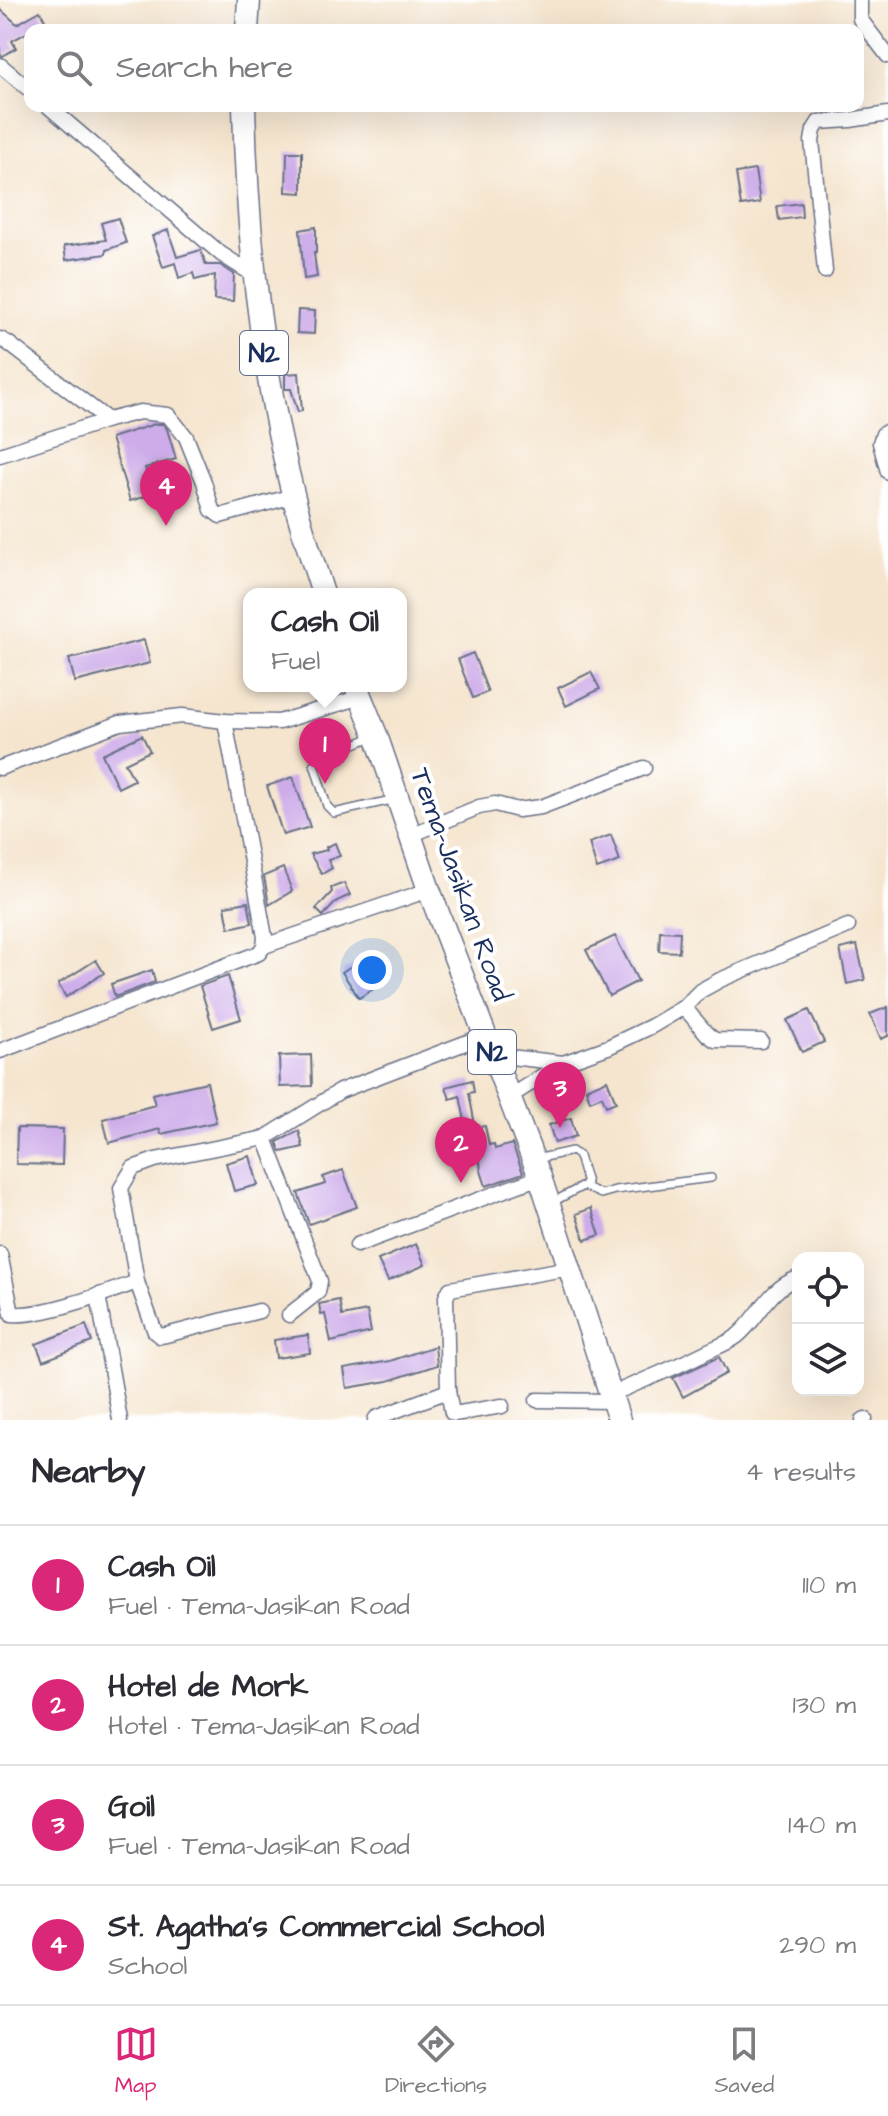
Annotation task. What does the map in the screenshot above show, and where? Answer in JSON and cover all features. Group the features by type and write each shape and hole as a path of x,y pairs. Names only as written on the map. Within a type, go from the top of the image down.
{"highway":[{"path":"247,24 249,0"},
{"name":"N2","path":"244,112 254,275 264,356 293,496 321,588"},
{"name":"Tema-Jasikan Road","path":"359,692 429,890 537,1169 615,1405"}],"street":[{"path":"860,0 860,19 864,24"},
{"path":"864,24 888,56"},
{"path":"0,65 24,85"},
{"path":"55,112 221,254 254,275"},
{"path":"825,271 812,141 814,130 819,122 888,114"},
{"path":"0,339 108,420"},
{"path":"0,455 140,412 168,415 186,437 212,510 220,516 293,496"},
{"path":"888,431 883,434 880,443 888,472"},
{"path":"0,768 120,723 182,716 279,722 356,692"},
{"path":"0,1051 259,953 264,946 265,937 225,721"},
{"path":"411,835 479,807 495,804 518,810 541,807 644,768"},
{"path":"264,946 429,890"},
{"path":"509,1097 563,1063 608,1047 652,1026 720,980 848,926"},
{"path":"684,1007 715,1040 761,1041"},
{"path":"259,1311 160,1336 155,1332 137,1282 121,1188 133,1168 155,1160 265,1138 340,1091 490,1045 563,1063"},
{"path":"265,1138 320,1281 318,1292 289,1315"},
{"path":"357,1245 537,1169"},
{"path":"0,1254 6,1319 137,1282"},
{"path":"502,1406 452,1413 448,1391 446,1297 450,1289 570,1268"},
{"path":"537,1400 615,1405 683,1364 735,1338 776,1290 792,1280"},
{"path":"98,1295 120,1420"},
{"path":"375,1420 448,1391"}],"lane":[{"path":"376,735 314,764 327,806 334,813 398,799"},
{"path":"537,1169 572,1151 579,1156 587,1183 549,1204"},
{"path":"583,1186 601,1194 711,1178"}],"building":[{"path":"0,9 17,24 40,11 46,22 24,24 24,34 12,41 16,48 0,55"},
{"path":"287,152 302,152 302,193 286,192"},
{"path":"755,170 760,203 741,206 736,173"},
{"path":"801,203 802,217 779,220 777,206"},
{"path":"118,218 126,243 106,250 106,254 66,260 64,246 106,240 101,223"},
{"path":"316,227 314,253 317,277 304,279 300,230"},
{"path":"168,230 177,257 201,250 206,265 220,265 234,274 233,301 214,300 215,275 195,280 193,273 179,278 175,263 163,267 152,236"},
{"path":"298,310 315,311 314,334 297,333"},
{"path":"299,373 302,411 298,412 291,389 285,389 285,374"},
{"path":"163,424 167,429 176,459 145,468 153,494 130,501 111,438"},
{"path":"144,640 150,663 75,682 69,659"},
{"path":"473,653 488,692 473,698 458,659"},
{"path":"591,672 600,689 566,706 558,688"},
{"path":"142,735 150,751 125,763 134,780 118,788 102,754"},
{"path":"293,777 310,827 283,835 267,786"},
{"path":"611,835 620,861 597,869 589,843"},
{"path":"335,843 340,856 328,860 332,868 322,874 310,854 327,850 326,847"},
{"path":"283,868 292,891 269,905 264,876"},
{"path":"344,883 350,895 337,901 323,916 316,909 332,892 331,888"},
{"path":"248,902 252,923 229,928 225,906"},
{"path":"660,931 680,932 679,952 659,951"},
{"path":"615,936 638,981 609,996 586,950"},
{"path":"857,945 865,980 847,984 840,949"},
{"path":"370,954 387,980 359,998 342,972"},
{"path":"96,960 104,973 66,997 58,984"},
{"path":"152,970 155,982 115,997 111,984"},
{"path":"228,976 241,1019 213,1028 200,986"},
{"path":"888,1007 888,1036 881,1039 870,1014"},
{"path":"809,1010 824,1042 802,1052 787,1020"},
{"path":"311,1055 312,1086 280,1087 279,1056"},
{"path":"472,1080 474,1092 469,1093 475,1125 466,1126 460,1096 450,1099 446,1087"},
{"path":"607,1080 616,1102 606,1106 602,1096 590,1101 586,1089"},
{"path":"207,1082 216,1122 161,1134 160,1129 109,1143 103,1119 155,1105 152,1094"},
{"path":"571,1118 576,1136 555,1143 549,1125"},
{"path":"485,1126 489,1145 494,1144 495,1149 512,1144 523,1173 486,1186 478,1144 474,1145 471,1128"},
{"path":"17,1128 63,1129 62,1165 16,1164"},
{"path":"299,1131 303,1147 281,1152 277,1142"},
{"path":"250,1156 258,1185 234,1191 226,1163"},
{"path":"343,1170 357,1207 309,1224 298,1193 325,1184 323,1177"},
{"path":"591,1208 600,1235 585,1240 576,1214"},
{"path":"416,1244 425,1265 388,1281 378,1260"},
{"path":"339,1300 342,1316 367,1311 371,1332 331,1342 325,1314 321,1315 319,1304"},
{"path":"86,1325 92,1342 43,1361 36,1344"},
{"path":"308,1335 310,1353 276,1358 274,1340"},
{"path":"435,1346 437,1365 388,1381 347,1388 344,1369 390,1361"},
{"path":"719,1357 727,1373 683,1397 673,1378"}],"place":[{"name":"St. Agatha's Commercial School","path":"166,526"},
{"name":"Cash Oil","path":"325,784"},
{"name":"Goil","path":"560,1128"},
{"name":"Hotel de Mork","path":"461,1183"}]}
